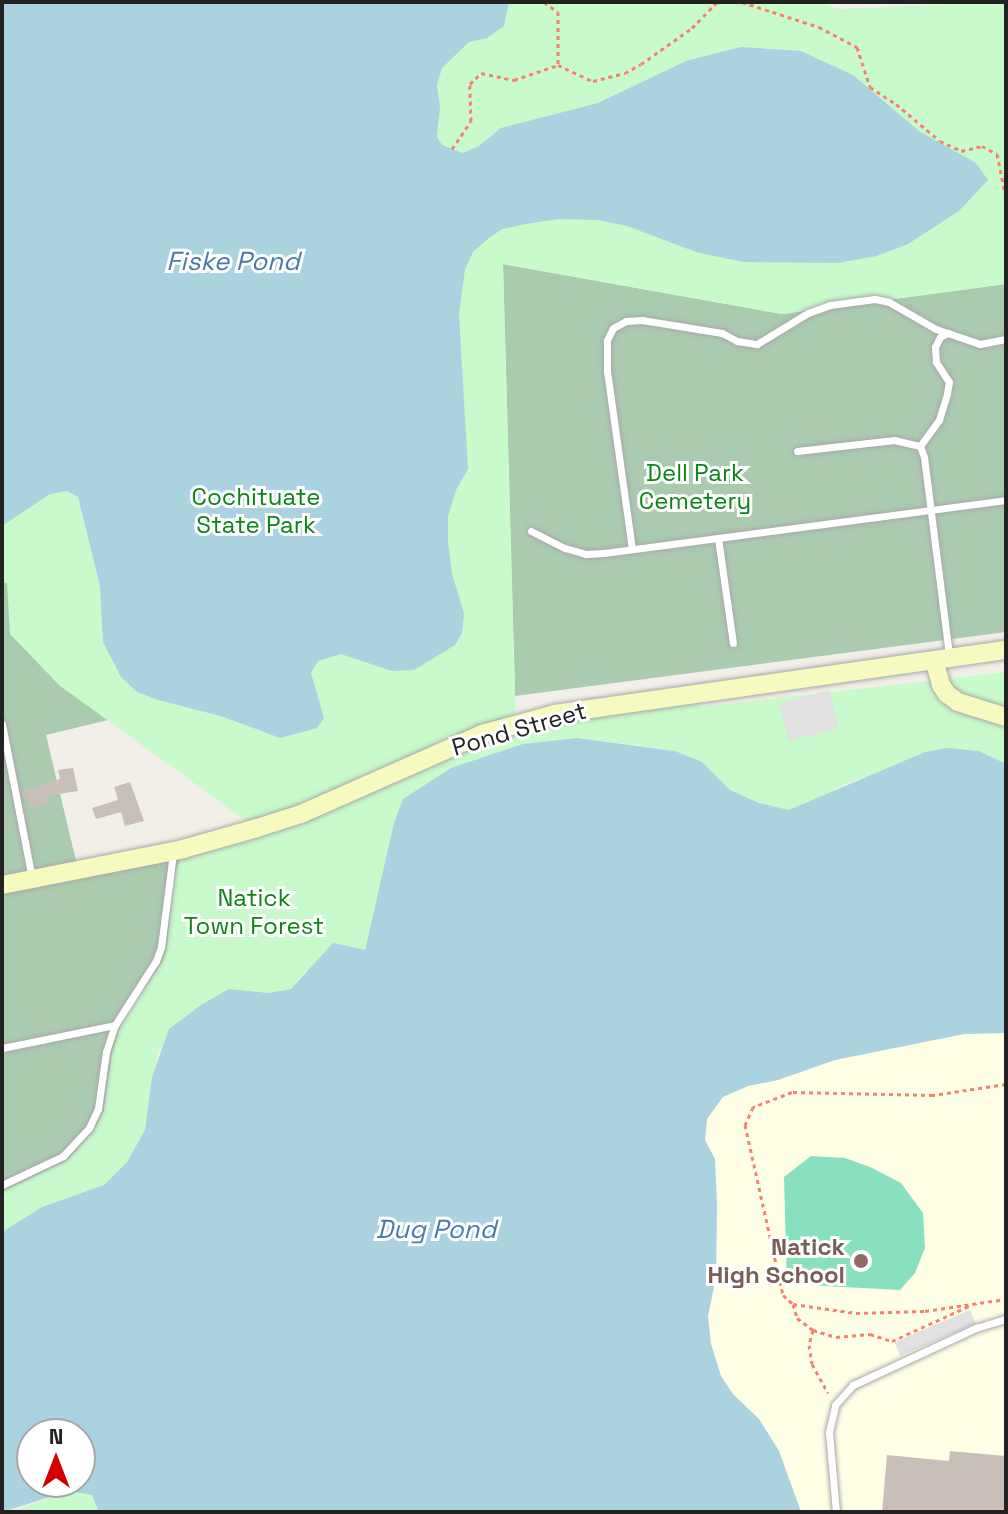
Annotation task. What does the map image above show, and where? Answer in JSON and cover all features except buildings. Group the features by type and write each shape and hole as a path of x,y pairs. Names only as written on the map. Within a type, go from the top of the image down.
{"street":[{"name":"Pond Street","path":"2,885 173,851 301,814 482,734 555,714 1006,650"},
{"path":"942,659 941,685 947,694 958,702 1006,717"}],"lane":[{"path":"632,549 607,371 607,340 613,328 626,321 642,320 722,333 737,341 757,344 819,309 875,299 889,302 920,322 980,344 1006,339"},
{"path":"942,659 931,510 920,446 939,420 947,393 949,382 936,362 935,347 940,337 948,333"},
{"path":"797,451 894,440 920,446"},
{"path":"531,531 586,554 1006,500"},
{"path":"718,538 733,643"},
{"path":"2,724 32,879"},
{"path":"2,777 12,778"},
{"path":"2,1185 63,1156 89,1128 98,1109 106,1052 115,1025 156,961 173,851"},
{"path":"2,1048 115,1025"},
{"path":"836,1512 829,1432 835,1405 853,1385 976,1328 1006,1319"}],"path":[{"path":"544,2 558,12 558,65"},
{"path":"452,149 471,121 470,84 481,73 514,80 558,65 593,81 625,73 692,28 717,2"},
{"path":"742,2 819,27 857,47 870,87 896,104 940,141 961,151 982,146 997,154 1006,198"},
{"path":"974,1303 892,1341 870,1334 836,1337 813,1330 797,1318 793,1304 783,1295 745,1125 753,1107 792,1092 933,1095 1006,1084"},
{"path":"793,1304 856,1313 925,1311 1006,1299"},
{"path":"813,1330 809,1345 812,1364 829,1395"}],"shaded area":[{"path":"829,690 839,728 789,741 779,703"},
{"name":"Natick High School","path":"1006,1033 1006,1512 801,1512 779,1451 759,1419 733,1395 721,1376 711,1344 708,1316 716,1277 717,1205 705,1140 707,1119 723,1097 748,1086 778,1080 835,1060 964,1034"},
{"path":"970,1310 976,1324 900,1356 895,1342"}],"green space":[{"name":"Fiske Pond","path":"2,2 818,2 840,9 1006,2 1006,284 782,314 503,264 516,724 700,692 701,707 1006,672 1006,764 979,751 849,782 803,807 789,810 759,803 730,790 702,762 675,751 652,747 577,738 451,768 394,823 365,950 303,973 291,989 269,993 229,989 158,1052 145,1130 127,1162 104,1185 42,1207 2,1232 2,1192 67,1161 94,1131 104,1111 112,1054 120,1027 162,963 167,949 174,879 183,849 256,828 59,685 10,634 7,583 2,583"},
{"name":"Dell Park Cemetery","path":"503,264 782,314 1006,284 1006,632 515,696"},
{"path":"7,582 59,685 108,720 46,735 78,869 183,849 174,879 167,949 162,963 128,1012 112,1054 104,1111 94,1131 67,1161 2,1192 2,583"},
{"path":"811,1156 845,1158 870,1167 901,1183 923,1213 925,1248 915,1273 900,1290 787,1284 784,1177"},
{"path":"50,1498 93,1498 99,1512 11,1512"}],"water":[{"name":"Fiske Pond","path":"2,2 509,2 504,26 487,38 469,42 442,68 437,85 440,107 437,137 442,145 463,153 479,146 501,128 598,103 686,61 741,47 801,51 853,75 919,131 976,163 988,180 959,211 908,244 877,256 837,263 743,262 696,252 627,226 598,220 559,219 525,224 502,229 488,239 473,252 465,269 459,314 468,469 456,490 448,516 448,542 452,574 464,613 462,633 455,645 414,670 392,671 341,654 318,661 311,673 324,718 317,728 280,738 221,716 137,692 121,677 103,642 100,586 78,497 67,491 50,494 2,526"},
{"name":"Dug Pond","path":"577,738 675,751 702,762 730,790 759,803 789,810 925,752 948,748 979,751 1006,764 1006,1033 964,1034 835,1060 778,1080 748,1086 723,1097 707,1119 705,1140 715,1159 717,1205 716,1277 708,1316 711,1344 721,1376 733,1394 759,1419 779,1451 801,1512 99,1512 93,1498 96,1498 96,1418 16,1418 16,1498 47,1498 2,1512 2,1232 42,1207 104,1185 127,1162 145,1130 152,1077 169,1029 229,989 269,993 291,989 333,943 365,950 394,823 403,799 451,768 523,744"}],"place":[{"name":"Natick High School","path":"861,1261"}],"park label":[{"name":"Cochituate State Park","path":"256,511"},
{"name":"Natick Town Forest","path":"254,912"}]}
